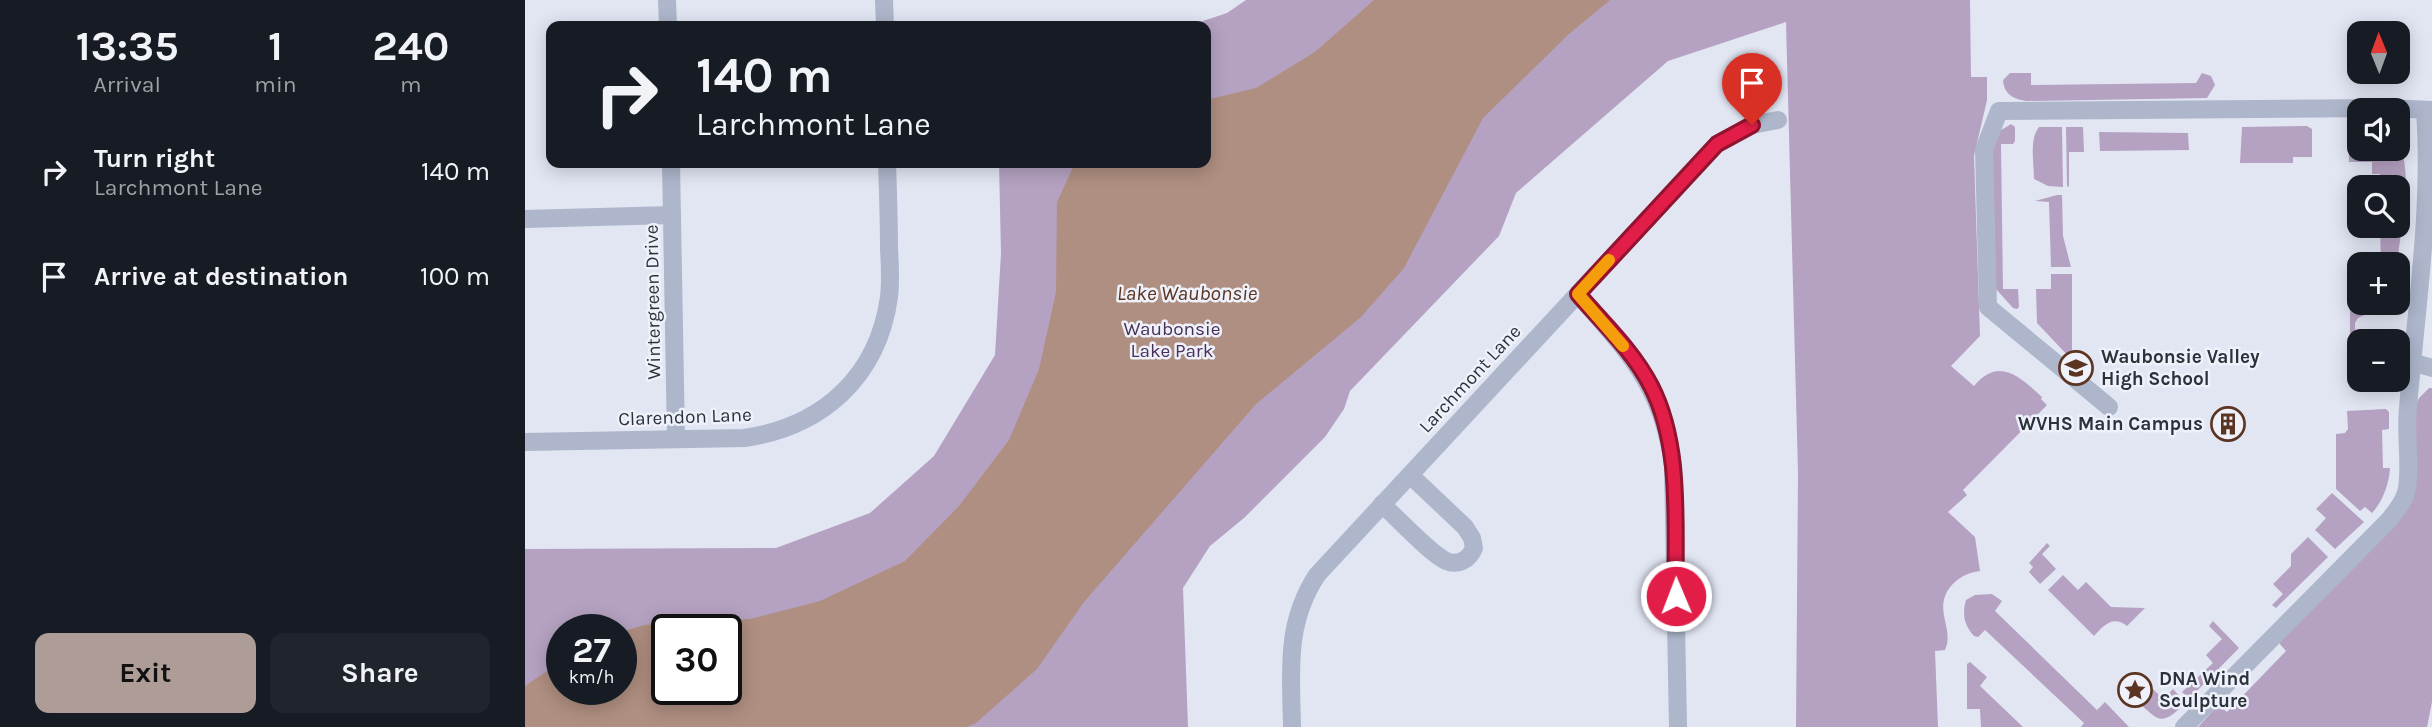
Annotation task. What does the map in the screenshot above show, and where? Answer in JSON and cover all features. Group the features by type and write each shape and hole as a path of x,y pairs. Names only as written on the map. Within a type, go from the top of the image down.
{"street":[{"path":"667,0 668,21"},
{"path":"884,0 885,21"},
{"path":"2109,407 1988,307 1984,150 1999,111 2424,110 2429,145 2429,198 2407,412 2407,488 2397,510 2380,530 2183,727"},
{"name":"Larchmont Lane","path":"1292,727 1293,629 1311,584 1332,556 1717,144 1752,125 1778,120"},
{"name":"Wintergreen Drive","path":"671,168 676,439"},
{"name":"Clarendon Lane","path":"525,442 744,438 766,435 801,422 846,392 869,358 885,319 890,279 887,168"},
{"path":"525,219 672,215"},
{"path":"1578,294 1639,366 1659,404 1668,433 1673,466 1678,727"},
{"path":"2412,362 2432,368"},
{"path":"1382,504 1441,558 1455,563 1469,556 1474,548 1470,532 1410,475"}],"green space":[{"name":"Waubonsie Lake Park","path":"1246,0 1970,0 1971,77 1987,77 1987,100 1974,156 1980,336 1951,366 1974,386 1992,372 2009,373 2034,390 2047,405 1963,490 1967,495 1948,512 1975,537 1980,571 1964,576 1954,583 1943,603 1947,642 1945,650 1935,651 1938,727 1796,727 1798,473 1786,22 1668,61 1516,193 1499,236 1350,391 1344,409 1325,437 1244,518 1210,546 1183,588 1188,727 525,727 525,549 776,548 870,513 934,456 995,355 1001,253 999,168 1211,168 1211,21 1203,21 1227,13"},
{"path":"2010,73 2031,73 2031,85 2196,83 2202,73 2211,76 2215,85 2207,98 2026,101 2013,97 2005,89 2003,80"},
{"path":"2011,124 2015,127 2015,141 2013,144 2001,144 2003,289 2018,289 2017,309 1996,289 1992,143 1998,132"},
{"path":"2307,126 2312,129 2312,157 2293,157 2293,163 2240,163 2242,127"},
{"path":"2039,127 2062,127 2063,187 2048,186 2034,179 2033,145"},
{"path":"2066,127 2083,127 2084,152 2069,152 2067,187"},
{"path":"2099,132 2188,133 2189,150 2100,151"},
{"path":"2404,161 2405,175 2372,174 2372,162 2349,162"},
{"path":"2062,195 2063,236 2071,267 2051,267 2049,202 2035,201"},
{"path":"2380,238 2400,238 2399,252 2381,252"},
{"path":"2051,274 2072,274 2072,360 2037,323 2036,289 2051,289"},
{"path":"2350,315 2365,315 2358,318 2355,329 2350,329"},
{"path":"2432,388 2432,702 2427,727 2198,727 2218,705 2227,712 2286,651 2279,643 2396,521 2414,410 2419,398"},
{"path":"2386,409 2389,412 2389,429 2382,430 2383,468 2390,468 2388,480 2382,498 2372,513 2365,507 2360,511 2336,489 2336,434 2345,433 2348,429 2347,411"},
{"path":"2332,493 2364,522 2335,549 2315,530 2326,518 2316,509"},
{"path":"2308,537 2328,557 2276,608 2272,605 2283,594 2273,584 2291,566 2291,554"},
{"path":"2047,543 2050,546 2042,554 2056,569 2040,584 2029,572 2033,567 2029,563"},
{"path":"2063,575 2078,590 2086,582 2111,607 2145,608 2127,626 2113,621 2094,636 2048,590"},
{"path":"1992,594 2002,601 1995,611 2097,710 2105,702 2129,727 2081,727 2084,723 1985,630 1978,637 1974,636 1965,619 1966,600 1975,595"},
{"path":"2213,621 2239,648 2189,699 2182,692 2213,663 2206,655 2222,639 2209,626"},
{"path":"1970,662 1987,677 1980,686 2023,727 1981,727 1980,709 1967,709 1967,664"},
{"path":"2140,676 2163,699 2173,689 2186,703 2171,716 2160,719 2155,717 2135,699 2139,690 2133,682"}],"water":[{"name":"Lake Waubonsie","path":"1374,0 1610,0 1569,34 1483,118 1404,268 1361,317 1256,404 1084,602 1037,669 976,723 967,727 525,727 525,686 546,672 546,705 637,705 637,627 644,625 651,625 651,705 742,705 742,619 820,601 905,561 959,506 1009,440 1039,369 1056,292 1057,202 1073,168 1211,168 1211,99 1256,88 1315,52"}],"slow traffic":[{"path":"1609,260 1578,294 1623,346"}],"place":[{"name":"Waubonsie Valley High School","path":"2076,368"},
{"name":"WVHS Main Campus","path":"2228,424"},
{"name":"DNA Wind Sculpture","path":"2135,690"}],"route":[{"path":"1676,596 1673,466 1665,422 1659,404 1639,366 1578,294 1717,144 1752,125"}]}
